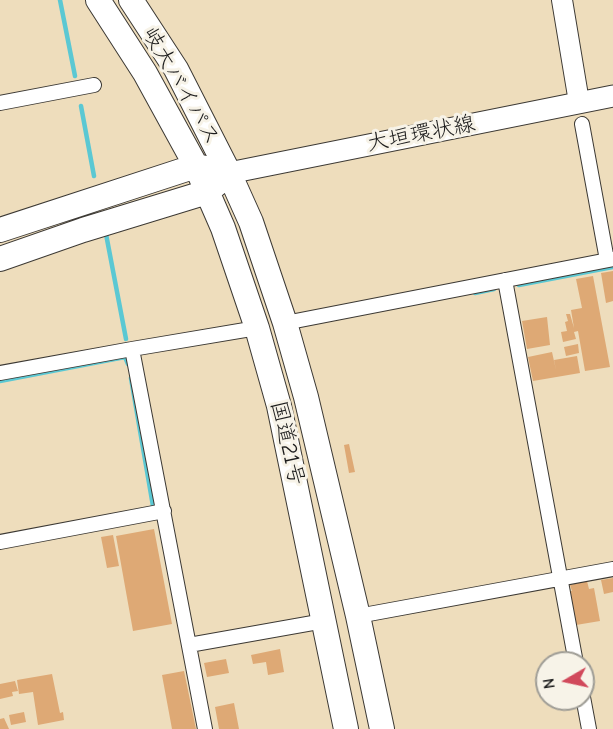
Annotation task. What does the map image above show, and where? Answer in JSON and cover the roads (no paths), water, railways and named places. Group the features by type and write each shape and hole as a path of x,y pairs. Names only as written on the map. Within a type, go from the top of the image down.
{"highway":[{"name":"岐大バイパス","path":"98,0 145,74 196,166"},
{"name":"岐大バイパス","path":"131,0 176,69 229,173"},
{"path":"0,230 196,166 229,173"},
{"name":"国道21号","path":"196,166 223,228 257,328 282,417 346,729"},
{"path":"0,259 83,230 207,192 229,173"},
{"name":"国道21号","path":"229,173 251,222 285,323 306,397 358,616 382,729"}],"main road":[{"name":"大垣環状線","path":"229,173 613,96"}],"street":[{"path":"562,0 579,102"},
{"path":"0,103 94,85"},
{"path":"285,323 610,260 582,124"},
{"path":"505,279 574,651"},
{"path":"0,373 257,328"},
{"path":"132,349 205,729"},
{"path":"0,542 164,511"},
{"path":"358,616 613,569"},
{"path":"189,645 324,621"},
{"path":"586,711 589,729"}],"waterway":[{"path":"60,0 75,76"},
{"path":"81,106 94,176"},
{"path":"106,234 126,339"},
{"path":"519,285 613,267"},
{"path":"475,293 494,289"},
{"path":"0,381 125,357 128,364"},
{"path":"131,378 153,506"}]}
